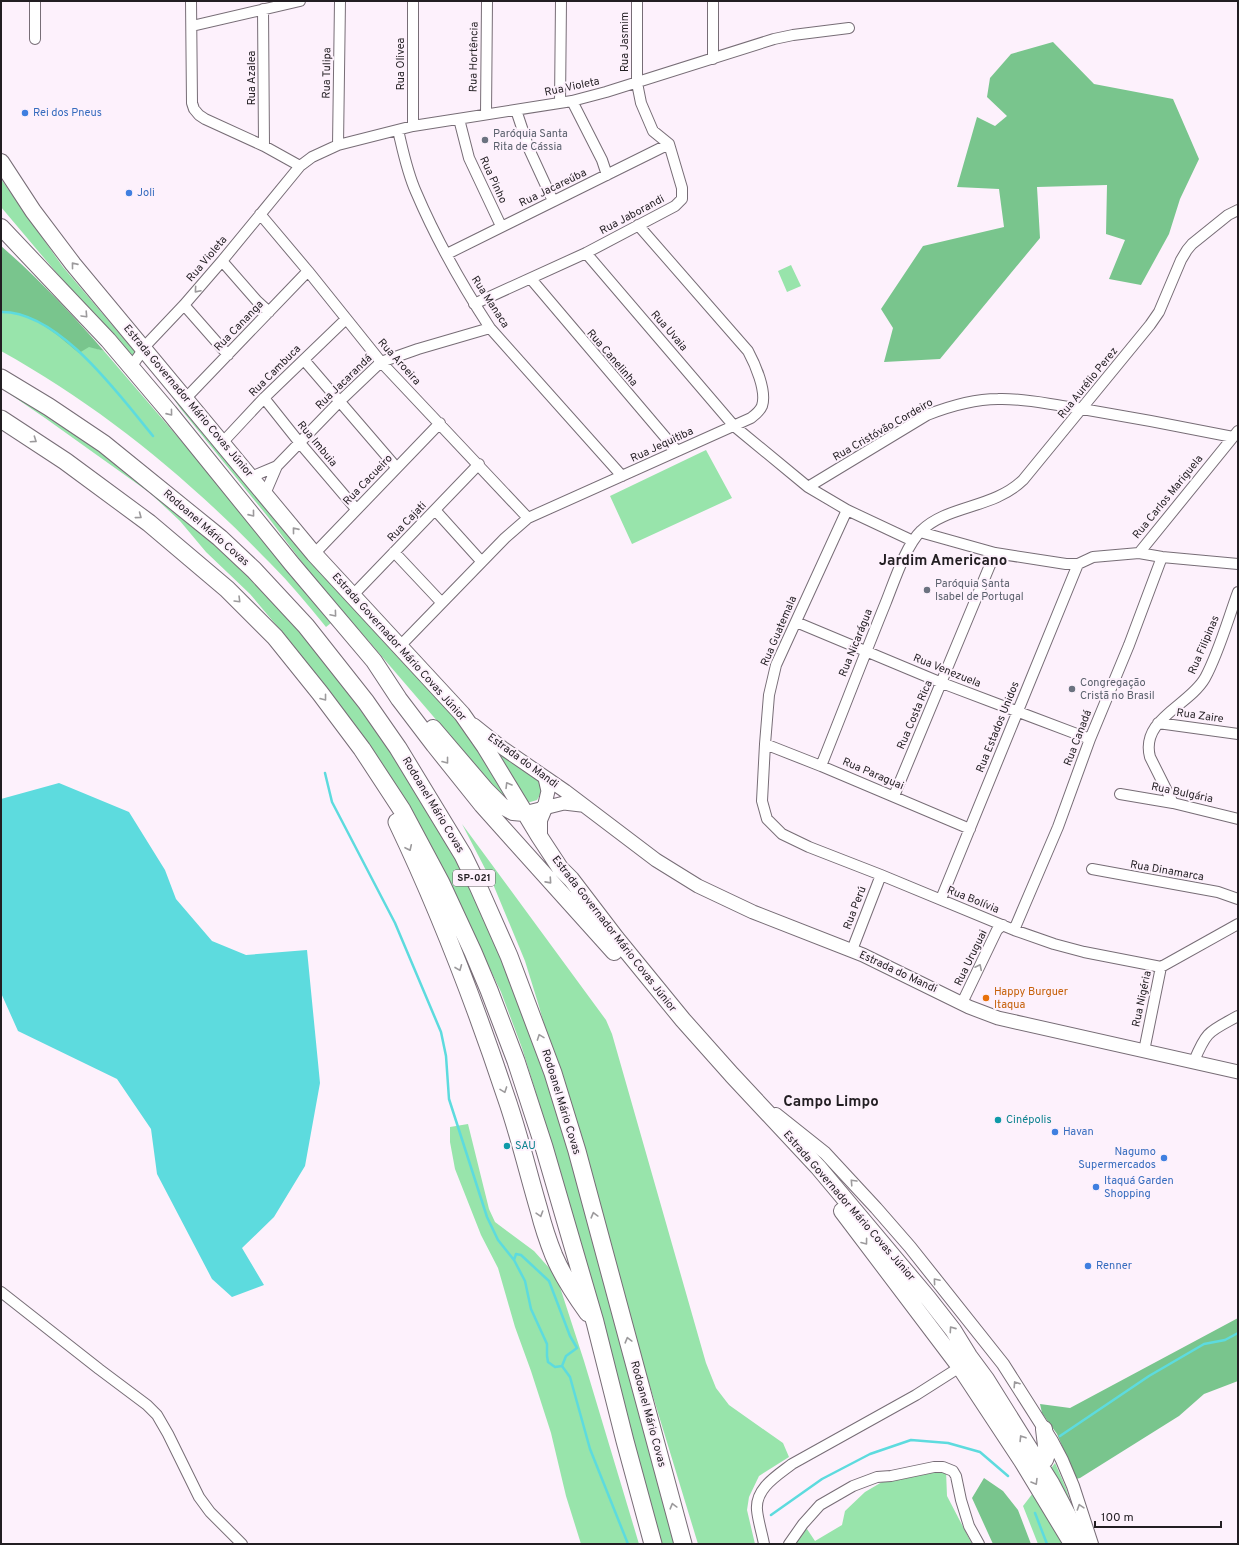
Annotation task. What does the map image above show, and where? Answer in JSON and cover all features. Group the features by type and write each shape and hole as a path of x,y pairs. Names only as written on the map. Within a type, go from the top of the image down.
{"highway":[{"name":"Estrada Governador Mário Covas Júnior","path":"1,162 33,210 59,245 314,554 462,714 560,868 571,879 616,938 683,1020 818,1167 928,1298 953,1330 969,1356 986,1379 1051,1483 1083,1544"},
{"name":"Estrada Governador Mário Covas Júnior","path":"1,227 58,286 131,367 169,412 292,564 374,661 421,728 482,805 618,956 726,1083 811,1172 960,1367 1015,1451 1071,1544"},
{"path":"1,240 58,286"},
{"name":"Rodoanel Mário Covas","path":"1,378 49,407 104,444 220,538 254,570 306,626 366,702 398,748 463,855 509,956 553,1073 577,1151 683,1544"},
{"name":"SP-021","path":"1,419 65,461 149,523 227,589 275,637 320,693 362,749 402,810 422,846 473,952 516,1061 544,1147 595,1322 653,1544"},
{"path":"374,661 498,802 513,812 524,813"},
{"path":"362,749 412,854 463,977 506,1096 554,1257 573,1293 595,1322"},
{"path":"539,836 539,820 544,808"},
{"path":"1015,1451 1029,1462 1038,1463 1045,1460 1047,1454 1044,1428"}],"main road":[{"name":"Estrada do Mandi","path":"462,714 504,749 585,806 656,860 698,886 753,912 852,950 962,1003 998,1018 1238,1072"},
{"path":"544,808 548,791 545,778"},
{"name":"Estrada do Mandi","path":"524,813 564,803 573,803 585,806"}],"street":[{"path":"35,1 35,39"},
{"path":"192,1 191,93 194,109 205,119 264,146 300,166"},
{"path":"192,26 300,1"},
{"name":"Rua Tulipa","path":"338,145 340,1"},
{"name":"Rua Olivea","path":"412,1 413,126"},
{"name":"Rua Hortência","path":"486,114 487,1"},
{"path":"560,103 561,1"},
{"name":"Rua Jasmim","path":"637,1 638,84"},
{"path":"713,1 713,59"},
{"name":"Rua Azalea","path":"263,9 264,146"},
{"name":"Rua Violeta","path":"131,367 145,348 222,261 300,166 312,157 338,145 413,126 572,101 638,84 774,39 793,35 849,28"},
{"path":"638,84 641,103 653,131 669,144"},
{"path":"572,101 602,160 607,175"},
{"path":"516,110 524,138 553,201"},
{"name":"Rua Pinho","path":"459,119 469,158 501,226"},
{"name":"Rua Manaca","path":"398,130 415,191 474,304 490,328 622,476"},
{"name":"Rua Jacareúba","path":"447,254 669,144"},
{"name":"Rua Jaborandi","path":"474,304 586,253 675,206 682,200 682,188 669,144"},
{"name":"Rua Aurélio Perez","path":"920,532 938,519 994,499 1015,488 1023,480 1150,325 1159,312 1181,260 1187,250 1192,244 1228,215 1238,210"},
{"name":"Rua Aroeira","path":"260,214 381,362 479,464 528,518"},
{"name":"Rua Jequitiba","path":"400,646 441,602 505,538 528,518 751,418 757,414 762,407 763,394 752,358 748,351 638,225"},
{"name":"Rua Uvaia","path":"586,253 734,426 808,487 847,510 913,541"},
{"path":"222,261 257,301 269,312"},
{"name":"Rua Cananga","path":"186,398 308,271"},
{"name":"Rua Canelinha","path":"531,279 677,451"},
{"path":"184,305 228,355"},
{"name":"Rua Cambuca","path":"222,443 264,398 346,319"},
{"name":"Rua Jacarandá","path":"265,494 277,466 339,402 381,362 418,349 490,328"},
{"path":"304,360 396,467"},
{"name":"Rua Imbuia","path":"264,398 356,509"},
{"name":"Rua Cristóvão Cordeiro","path":"808,487 927,415 968,402 997,399 1018,399 1236,434"},
{"name":"Rua Cacueiro","path":"314,554 396,467 440,423"},
{"name":"Rua Carlos Mariguela","path":"920,532 995,554 1066,564 1078,564 1093,557 1139,553 1236,434"},
{"name":"Rua Cajati","path":"352,596 479,464"},
{"name":"Rua Jacarandá","path":"251,477 277,466"},
{"path":"435,510 481,562"},
{"name":"Rua Guatemala","path":"782,834 772,825 764,812 762,801 764,744 771,681 776,664 818,570 847,510"},
{"name":"Rua Nicarágua","path":"822,766 891,588 913,541 920,532"},
{"path":"394,552 441,602"},
{"path":"1139,553 1162,557 1238,564"},
{"name":"Rua Costa Rica","path":"894,796 995,554"},
{"name":"Rua Canadá","path":"1014,930 1058,827 1090,739 1129,645 1162,557"},
{"name":"Rua Estados Unidos","path":"940,899 1078,564"},
{"name":"Rua Filipinas","path":"1173,802 1150,757 1148,749 1149,736 1158,723 1200,686 1214,657 1238,592"},
{"name":"Rua Venezuela","path":"796,622 942,683 1090,739"},
{"name":"Rua Zaire","path":"1158,723 1238,734"},
{"name":"Rua Paraguai","path":"764,744 822,766 970,829"},
{"name":"Rua Bulgária","path":"1120,794 1173,802 1238,819"},
{"name":"Rua Bolívia","path":"782,834 809,847 1014,930 1054,944 1084,952 1161,967"},
{"name":"Rua Dinamarca","path":"1092,869 1218,892 1238,899"},
{"name":"Rua Perú","path":"852,950 881,875"},
{"name":"Rua Nigéria","path":"1144,1051 1161,967 1238,924"},
{"name":"Rua Uruguai","path":"962,1003 997,930 1003,925"},
{"path":"1194,1061 1205,1037 1210,1031 1238,1016"},
{"path":"732,1075 775,1113 825,1153 910,1247 1003,1364 1044,1428 1068,1473 1092,1544"},
{"path":"1,1292 147,1405 157,1415 203,1502 222,1525 242,1544"},
{"path":"764,1544 757,1510 762,1492 775,1477 792,1464 916,1395 960,1367"},
{"path":"789,1544 803,1524 820,1505 853,1486 876,1476 892,1476 934,1467 943,1467 949,1468 956,1476 961,1500 969,1526 979,1544"}],"green space":[{"path":"1053,42 1094,84 1173,99 1199,159 1180,199 1169,234 1141,285 1109,279 1125,240 1106,234 1107,185 1037,187 1040,238 940,359 884,362 893,328 881,309 923,246 1004,227 999,189 957,187 977,117 995,126 1007,116 987,97 990,78 1011,54"},
{"path":"1,179 63,267 135,352 134,359 116,336 71,290 1,207"},
{"path":"1,246 80,323 104,351 89,347 79,353 53,332 34,320 13,313 1,312"},
{"path":"791,265 801,286 787,292 778,271"},
{"path":"1,312 14,313 27,317 104,351 195,457 331,623 326,627 285,578 240,532 176,474 109,421 74,396 1,351"},
{"path":"1,374 216,537 327,663 403,770 429,811 470,886 514,986 566,1134 679,1544 661,1544 628,1425 594,1290 560,1170 522,1048 501,992 438,860 348,719 288,639 250,594 206,552 180,521 150,493 1,388"},
{"path":"160,379 466,727 511,801 499,793 366,638 325,593 268,517 180,408"},
{"path":"706,450 732,498 632,544 610,496"},
{"path":"490,744 536,776 540,782 542,791 537,800 527,803"},
{"path":"462,824 606,1020 612,1034 706,1363 716,1388 729,1405 783,1443 789,1457 759,1476 749,1497 747,1510 755,1544 698,1544 613,1265 525,961 493,884"},
{"path":"468,1124 489,1209 495,1222 534,1251 551,1270 558,1281 584,1361 639,1544 581,1544 566,1496 551,1433 515,1327 498,1268 481,1235 455,1169 450,1142 450,1127"},
{"path":"1238,1318 1238,1381 1204,1394 1179,1416 1080,1478 1076,1479 1057,1434 1042,1413 1040,1404 1070,1408"},
{"path":"1055,1463 1066,1488 1074,1514 1049,1471"},
{"path":"932,1469 946,1471 947,1496 972,1544 791,1544 795,1537 807,1529 815,1541 842,1525 845,1511 865,1492 882,1482"},
{"path":"984,1478 1003,1491 1018,1510 1031,1544 993,1544 972,1498"},
{"path":"1033,1493 1065,1544 1038,1544 1023,1506"}],"water":[{"path":"59,783 129,812 165,870 176,899 212,941 246,955 307,950 320,1083 305,1166 274,1217 242,1248 264,1285 232,1297 212,1279 157,1174 151,1129 117,1079 18,1031 1,993 1,799"}],"waterway":[{"path":"1,312 23,315 44,325 66,340 105,378 153,436"},
{"path":"325,773 332,802 395,923 441,1032 446,1056 449,1099 487,1217 498,1240 514,1260 525,1281 531,1309 547,1344 548,1362 555,1367 562,1366 570,1377 590,1449 628,1544"},
{"path":"514,1260 516,1254 521,1255 549,1281 570,1336 577,1348 566,1356 562,1366"},
{"path":"1060,1436 1149,1376 1204,1344 1225,1340 1238,1333"},
{"path":"771,1515 822,1479 870,1454 911,1440 948,1443 980,1452 1008,1476"},
{"path":"1035,1513 1047,1544"}],"place":[{"name":"Rei dos Pneus","path":"25,113"},
{"name":"Paróquia Santa Rita de Cássia","path":"485,140"},
{"name":"Joli","path":"129,193"},
{"name":"Paróquia Santa Isabel de Portugal","path":"927,590"},
{"name":"Congregação Cristã no Brasil","path":"1072,689"},
{"name":"Happy Burguer Itaqua","path":"986,998"},
{"name":"Cinépolis","path":"998,1120"},
{"name":"Havan","path":"1055,1132"},
{"name":"SAU","path":"507,1146"},
{"name":"Nagumo Supermercados","path":"1164,1158"},
{"name":"Itaquá Garden Shopping","path":"1096,1187"},
{"name":"Renner","path":"1088,1266"}],"district":[{"name":"Jardim Americano","path":"943,561"},
{"name":"Campo Limpo","path":"831,1102"}]}
